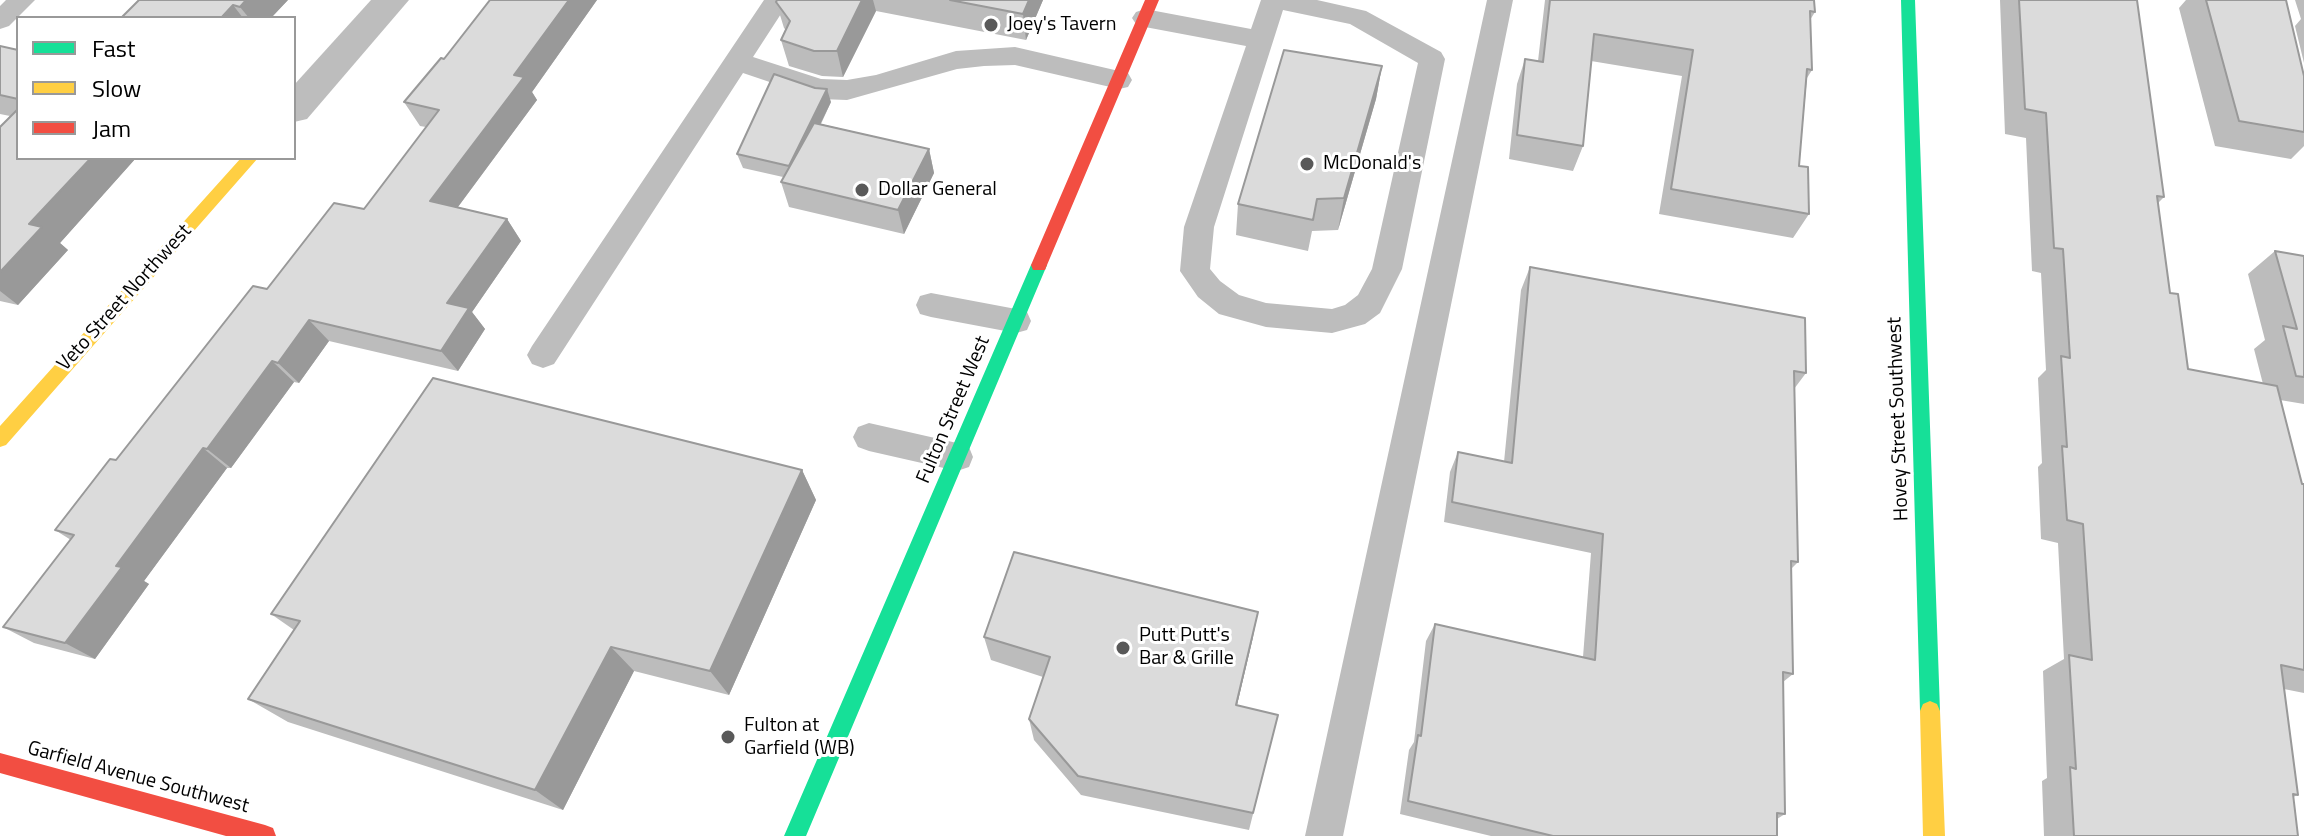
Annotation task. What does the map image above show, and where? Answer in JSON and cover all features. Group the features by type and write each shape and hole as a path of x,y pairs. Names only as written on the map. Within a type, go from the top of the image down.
{"street":[{"path":"296,107 391,0"},
{"name":"Hovey Street Southwest","path":"1908,0 1934,836"},
{"name":"Fulton Street West","path":"795,836 1149,9"},
{"name":"Veto Street Northwest","path":"0,439 248,160"},
{"name":"Garfield Avenue Southwest","path":"0,763 251,834"}],"lane":[{"path":"0,20 22,0"},
{"path":"543,355 777,0"},
{"path":"1275,0 1357,17 1432,59 1387,269 1369,304 1354,315 1332,321 1292,318 1230,305 1209,289 1195,271 1199,227 1275,0"},
{"path":"1324,836 1500,0"},
{"path":"1149,9 1261,40"},
{"path":"736,61 820,89 847,90 956,60 999,56 1015,56 1119,80"},
{"path":"931,305 1016,321"},
{"path":"869,437 957,457"}],"building":[{"path":"139,0 246,0 240,7 233,5 223,16 123,16"},
{"path":"490,0 569,0 514,75 524,77 430,201 507,219 447,303 469,308 441,351 309,320 278,363 272,361 207,449 203,448 116,566 122,567 65,643 3,627 74,535 55,530 110,459 116,460 253,286 267,289 334,203 364,209 439,110 404,102 441,58 444,59"},
{"path":"777,0 862,0 837,51 814,51 781,40 790,21"},
{"path":"950,0 1029,0 1023,14"},
{"path":"1550,0 1814,0 1815,12 1810,11 1812,70 1807,69 1799,166 1808,167 1809,214 1671,189 1693,50 1594,34 1583,146 1517,135 1525,59 1543,62"},
{"path":"2019,0 2137,0 2164,197 2157,196 2170,293 2178,294 2188,369 2277,386 2304,484 2304,670 2281,665 2298,795 2293,794 2298,836 2074,836 2070,767 2076,769 2069,655 2092,660 2083,524 2067,520 2062,446 2067,447 2061,356 2070,358 2063,249 2054,248 2046,113 2025,109"},
{"path":"2206,0 2286,0 2304,76 2304,132 2239,121"},
{"path":"0,46 16,50 16,99 0,95"},
{"name":"McDonald's","path":"1284,50 1382,66 1344,198 1317,199 1313,220 1238,204"},
{"path":"774,74 827,89 789,166 737,154"},
{"path":"16,111 16,160 89,160 29,224 42,227 0,272 0,127"},
{"path":"814,123 929,149 898,210 781,182"},
{"path":"2275,251 2304,256 2304,377 2296,376 2283,326 2297,329"},
{"path":"1530,267 1805,318 1806,373 1794,371 1798,562 1791,561 1793,674 1783,672 1785,814 1777,813 1777,836 1553,836 1408,801 1418,735 1421,736 1435,624 1595,660 1603,534 1452,502 1458,452 1512,463"},
{"path":"433,378 802,470 710,671 611,647 535,790 248,699 300,621 271,614"},
{"path":"1014,552 1258,612 1236,705 1278,715 1253,813 1078,776 1029,719 1050,657 984,637"}],"traffic: fast":[{"path":"1908,0 1930,711"},
{"path":"795,836 1039,265"}],"traffic: slow":[{"path":"0,439 248,160"},
{"path":"1930,711 1934,836"}],"traffic: jam":[{"path":"1039,265 1152,0"},
{"path":"0,763 265,836"}],"place":[{"name":"Joey's Tavern","path":"991,25"},
{"name":"McDonald's","path":"1307,164"},
{"name":"Dollar General","path":"862,190"},
{"name":"Putt Putt's Bar & Grille","path":"1123,648"},
{"name":"Fulton at Garfield (WB)","path":"728,737"}]}
